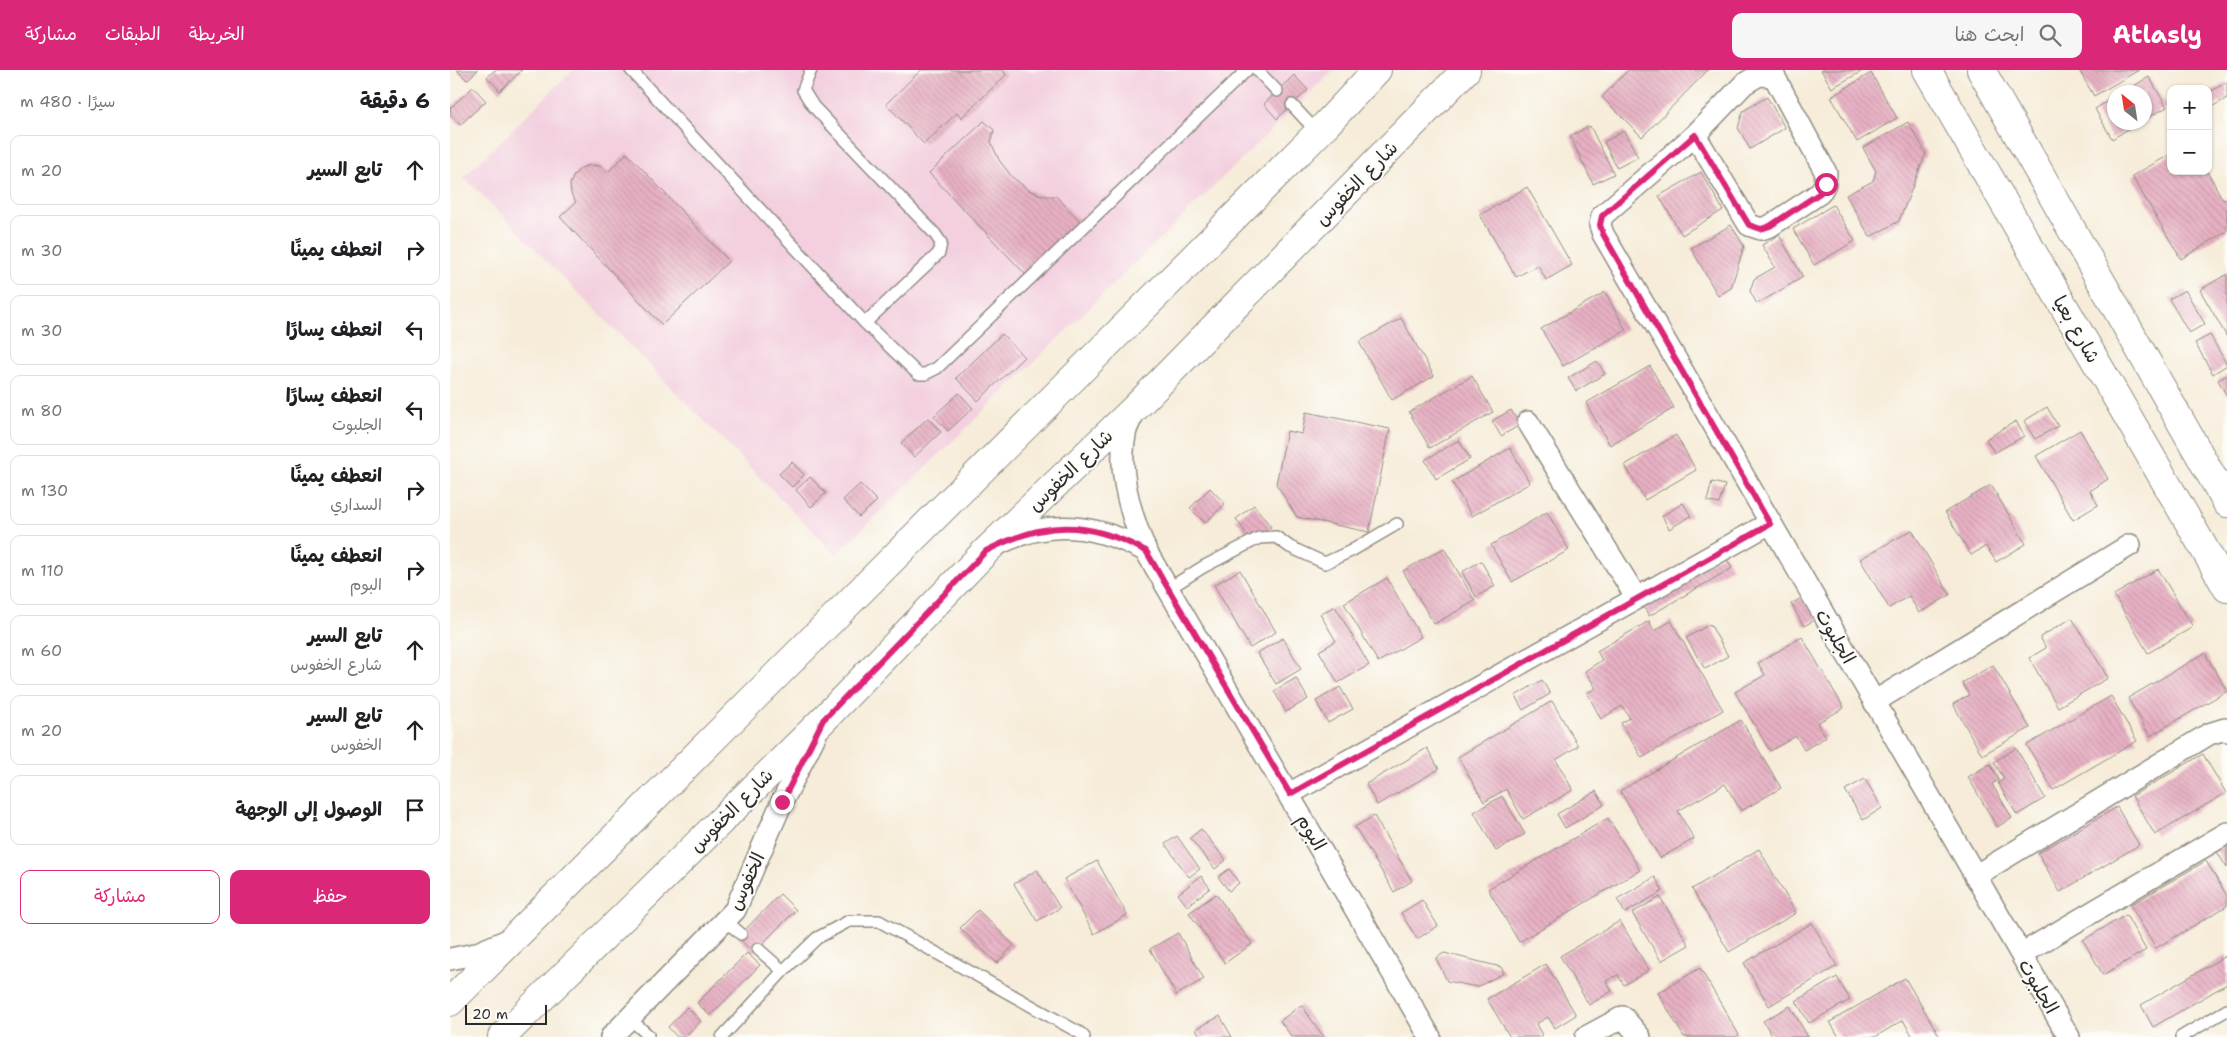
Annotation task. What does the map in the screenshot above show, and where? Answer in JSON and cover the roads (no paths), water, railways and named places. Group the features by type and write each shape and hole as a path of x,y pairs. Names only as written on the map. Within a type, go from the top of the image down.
{"street":[{"path":"450,1002 1318,133 1377,70"},
{"name":"شارع الخفوس","path":"502,1037 823,720 986,551 1136,407 1466,70"},
{"name":"شارع بعيا","path":"1927,70 2227,588"},
{"path":"1981,70 2227,503"},
{"path":"1759,75 1774,76 1826,173 1826,184 1820,193 1770,226 1761,229 1749,225 1695,135 1744,84 1759,75"},
{"name":"الجلبوت","path":"1695,135 1602,216 1600,225 1603,234 2069,1037"},
{"name":"البوم","path":"1136,407 1125,434 1124,464 1127,494 1134,523 1146,551 1290,794 1430,1037"},
{"path":"1528,422 1636,597"},
{"path":"1290,794 1636,597 1770,524"},
{"path":"986,551 1011,538 1038,530 1066,527 1094,530 1121,538 1146,551"},
{"path":"1874,702 2130,546"},
{"name":"الخفوس","path":"611,1037 629,1018 734,928 742,896 782,802 823,720"},
{"path":"1975,876 2209,734 2225,729 2227,731"},
{"path":"2021,954 2227,834"},
{"path":"450,959 475,954 516,937"},
{"path":"1586,1037 1623,1017 1640,1037"}],"lane":[{"path":"631,70 865,323 918,374 925,374 937,368 1248,70"},
{"path":"810,70 803,90 813,106 941,243 938,253 865,323"},
{"path":"1258,70 1277,91"},
{"path":"1292,105 1318,133"},
{"path":"1168,589 1203,567 1259,538 1276,537 1290,547 1325,563 1351,551 1397,524"},
{"path":"722,1037 783,971 817,938 849,921 879,921 1080,1033 1084,1037"},
{"path":"758,949 783,971"},
{"path":"2181,1037 2227,1010"},
{"path":"629,1018 648,1035"}]}
